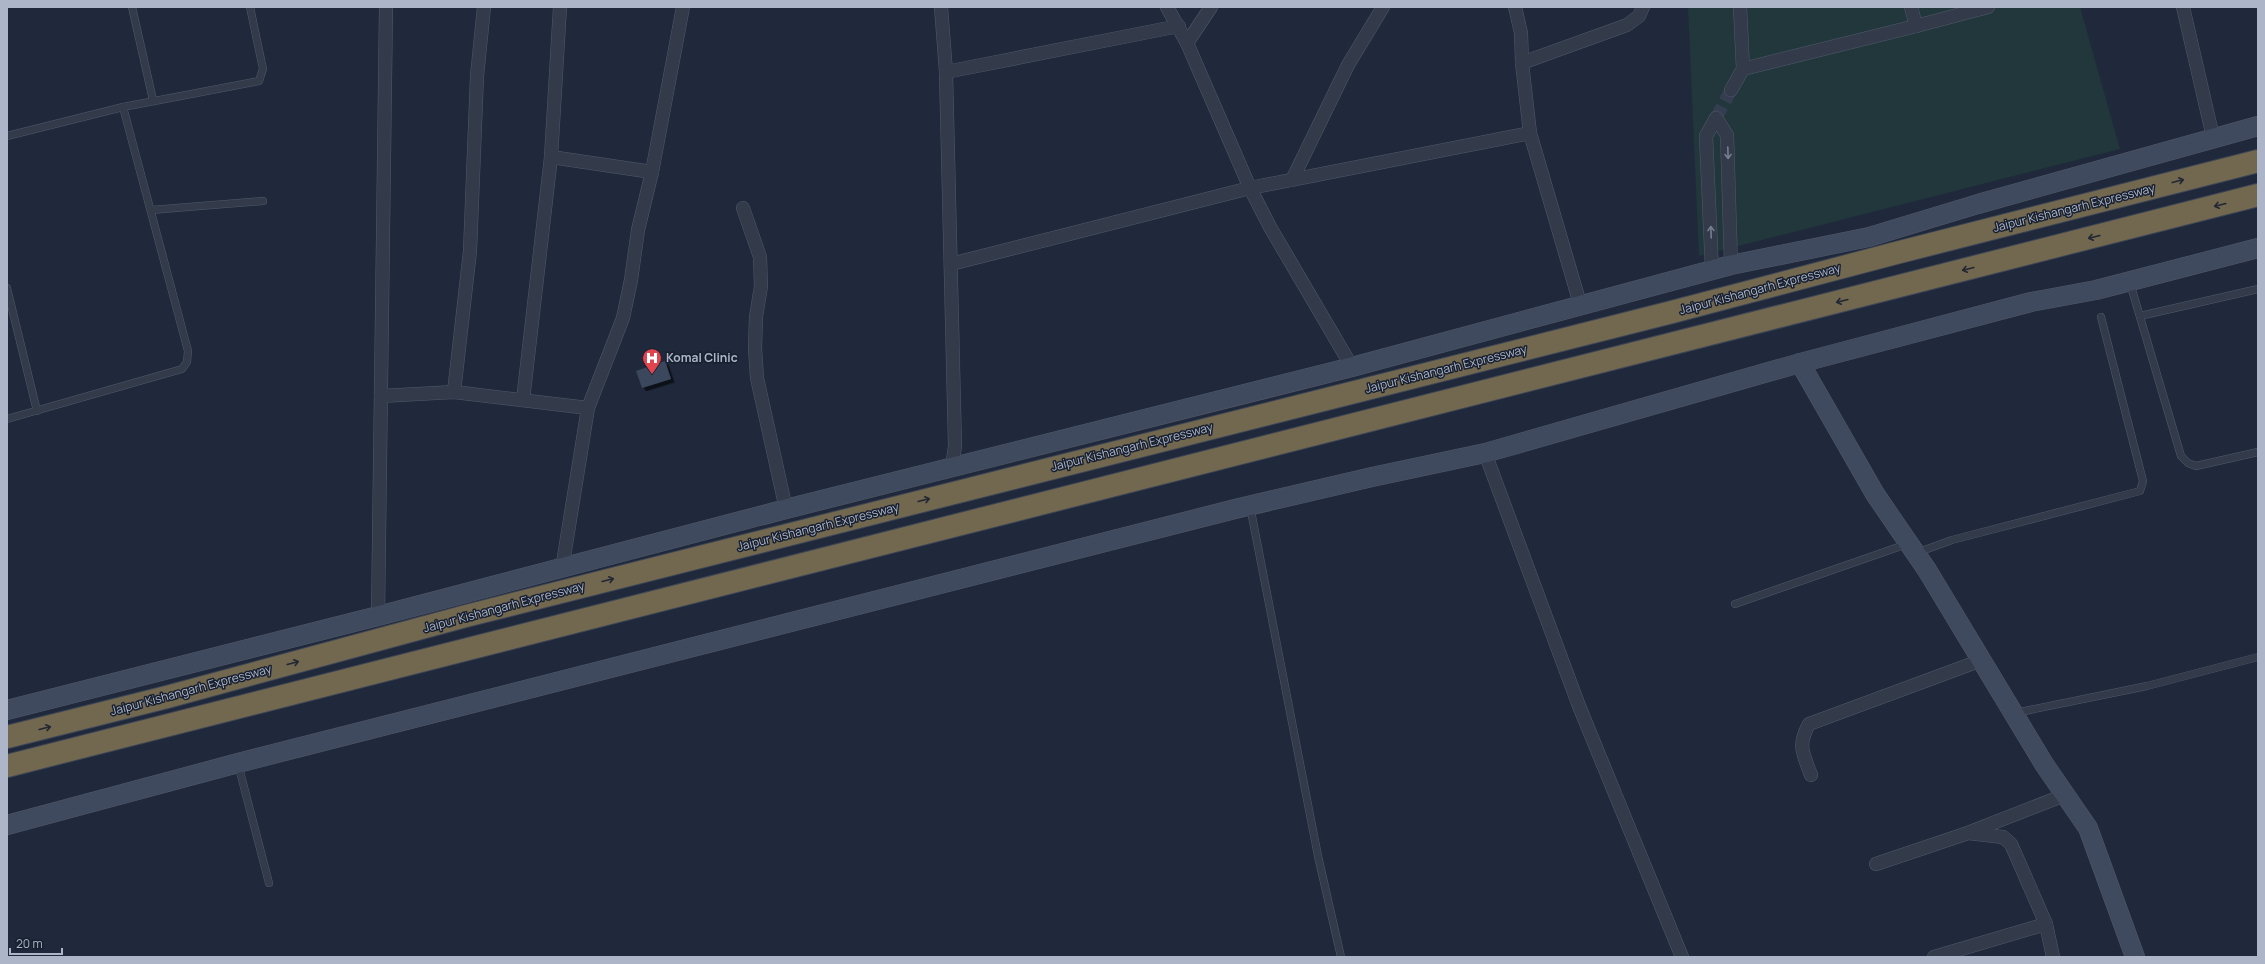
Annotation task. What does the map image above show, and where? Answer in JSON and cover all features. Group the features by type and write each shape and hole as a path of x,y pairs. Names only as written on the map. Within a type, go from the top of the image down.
{"highway":[{"name":"Jaipur Kishangarh Expressway","path":"7,737 167,697 488,611 1672,312 2258,161"},
{"path":"7,766 1367,423 2258,196"}],"street":[{"path":"378,616 386,7"},
{"path":"454,392 470,251 477,76 484,7"},
{"path":"523,400 551,157 560,7"},
{"path":"562,569 588,408 623,318 631,280 638,230 652,172 684,7"},
{"path":"941,7 946,72 951,264 955,446 952,467"},
{"path":"1167,7 1188,43 1250,188 1270,226 1352,367"},
{"path":"1188,43 1211,7"},
{"path":"1292,180 1348,65 1383,7"},
{"path":"1515,7 1521,33 1522,63 1530,134 1581,307"},
{"path":"1522,63 1627,25 1639,16 1643,7"},
{"path":"1731,90 1743,69 1740,7"},
{"path":"1911,7 1916,26"},
{"path":"1743,69 1988,7"},
{"path":"2183,7 2214,137"},
{"path":"946,72 1179,26"},
{"path":"1712,270 1706,136 1716,118 1727,135 1731,266"},
{"path":"7,710 562,569 786,509 1352,367 1581,307 1712,270 1869,237 1978,204 2214,137 2258,126"},
{"path":"951,264 1250,188 1530,134"},
{"path":"551,157 652,172"},
{"path":"743,208 760,257 761,286 756,317 755,348 757,378 786,509"},
{"path":"7,825 238,763 1250,505 1485,453 1800,363 2031,302 2096,290 2258,248"},
{"path":"1800,363 1875,494 1912,548 2065,795 2088,828 2135,957"},
{"path":"381,396 454,392 588,408"},
{"path":"1485,453 1579,706 1682,957"},
{"path":"1811,775 1801,748 1803,736 1809,724 1982,660"},
{"path":"1876,864 1968,833 2065,795"},
{"path":"1968,833 2003,837 2011,844 2046,924 2053,957"},
{"path":"1934,957 2046,924"}],"lane":[{"path":"132,7 153,100"},
{"path":"7,136 153,100 259,81 262,69 250,7"},
{"path":"7,420 182,369 187,362 188,352 123,107"},
{"path":"151,210 263,200"},
{"path":"2130,280 2181,456 2188,463 2196,466 2258,452"},
{"path":"7,288 37,411"},
{"path":"2140,316 2258,288"},
{"path":"1735,604 1912,548 1952,540 2140,491 2143,481 2101,317"},
{"path":"1250,505 1318,856 1341,957"},
{"path":"2014,713 2147,686 2258,657"},
{"path":"238,763 269,883"}],"green space":[{"path":"1688,7 2080,7 2120,149 1699,256"}],"building":[{"path":"665,361 671,379 642,388 636,371"}],"tunnel":[{"path":"1716,118 1731,90"}],"place":[{"name":"Komal Clinic","path":"652,375"}]}
